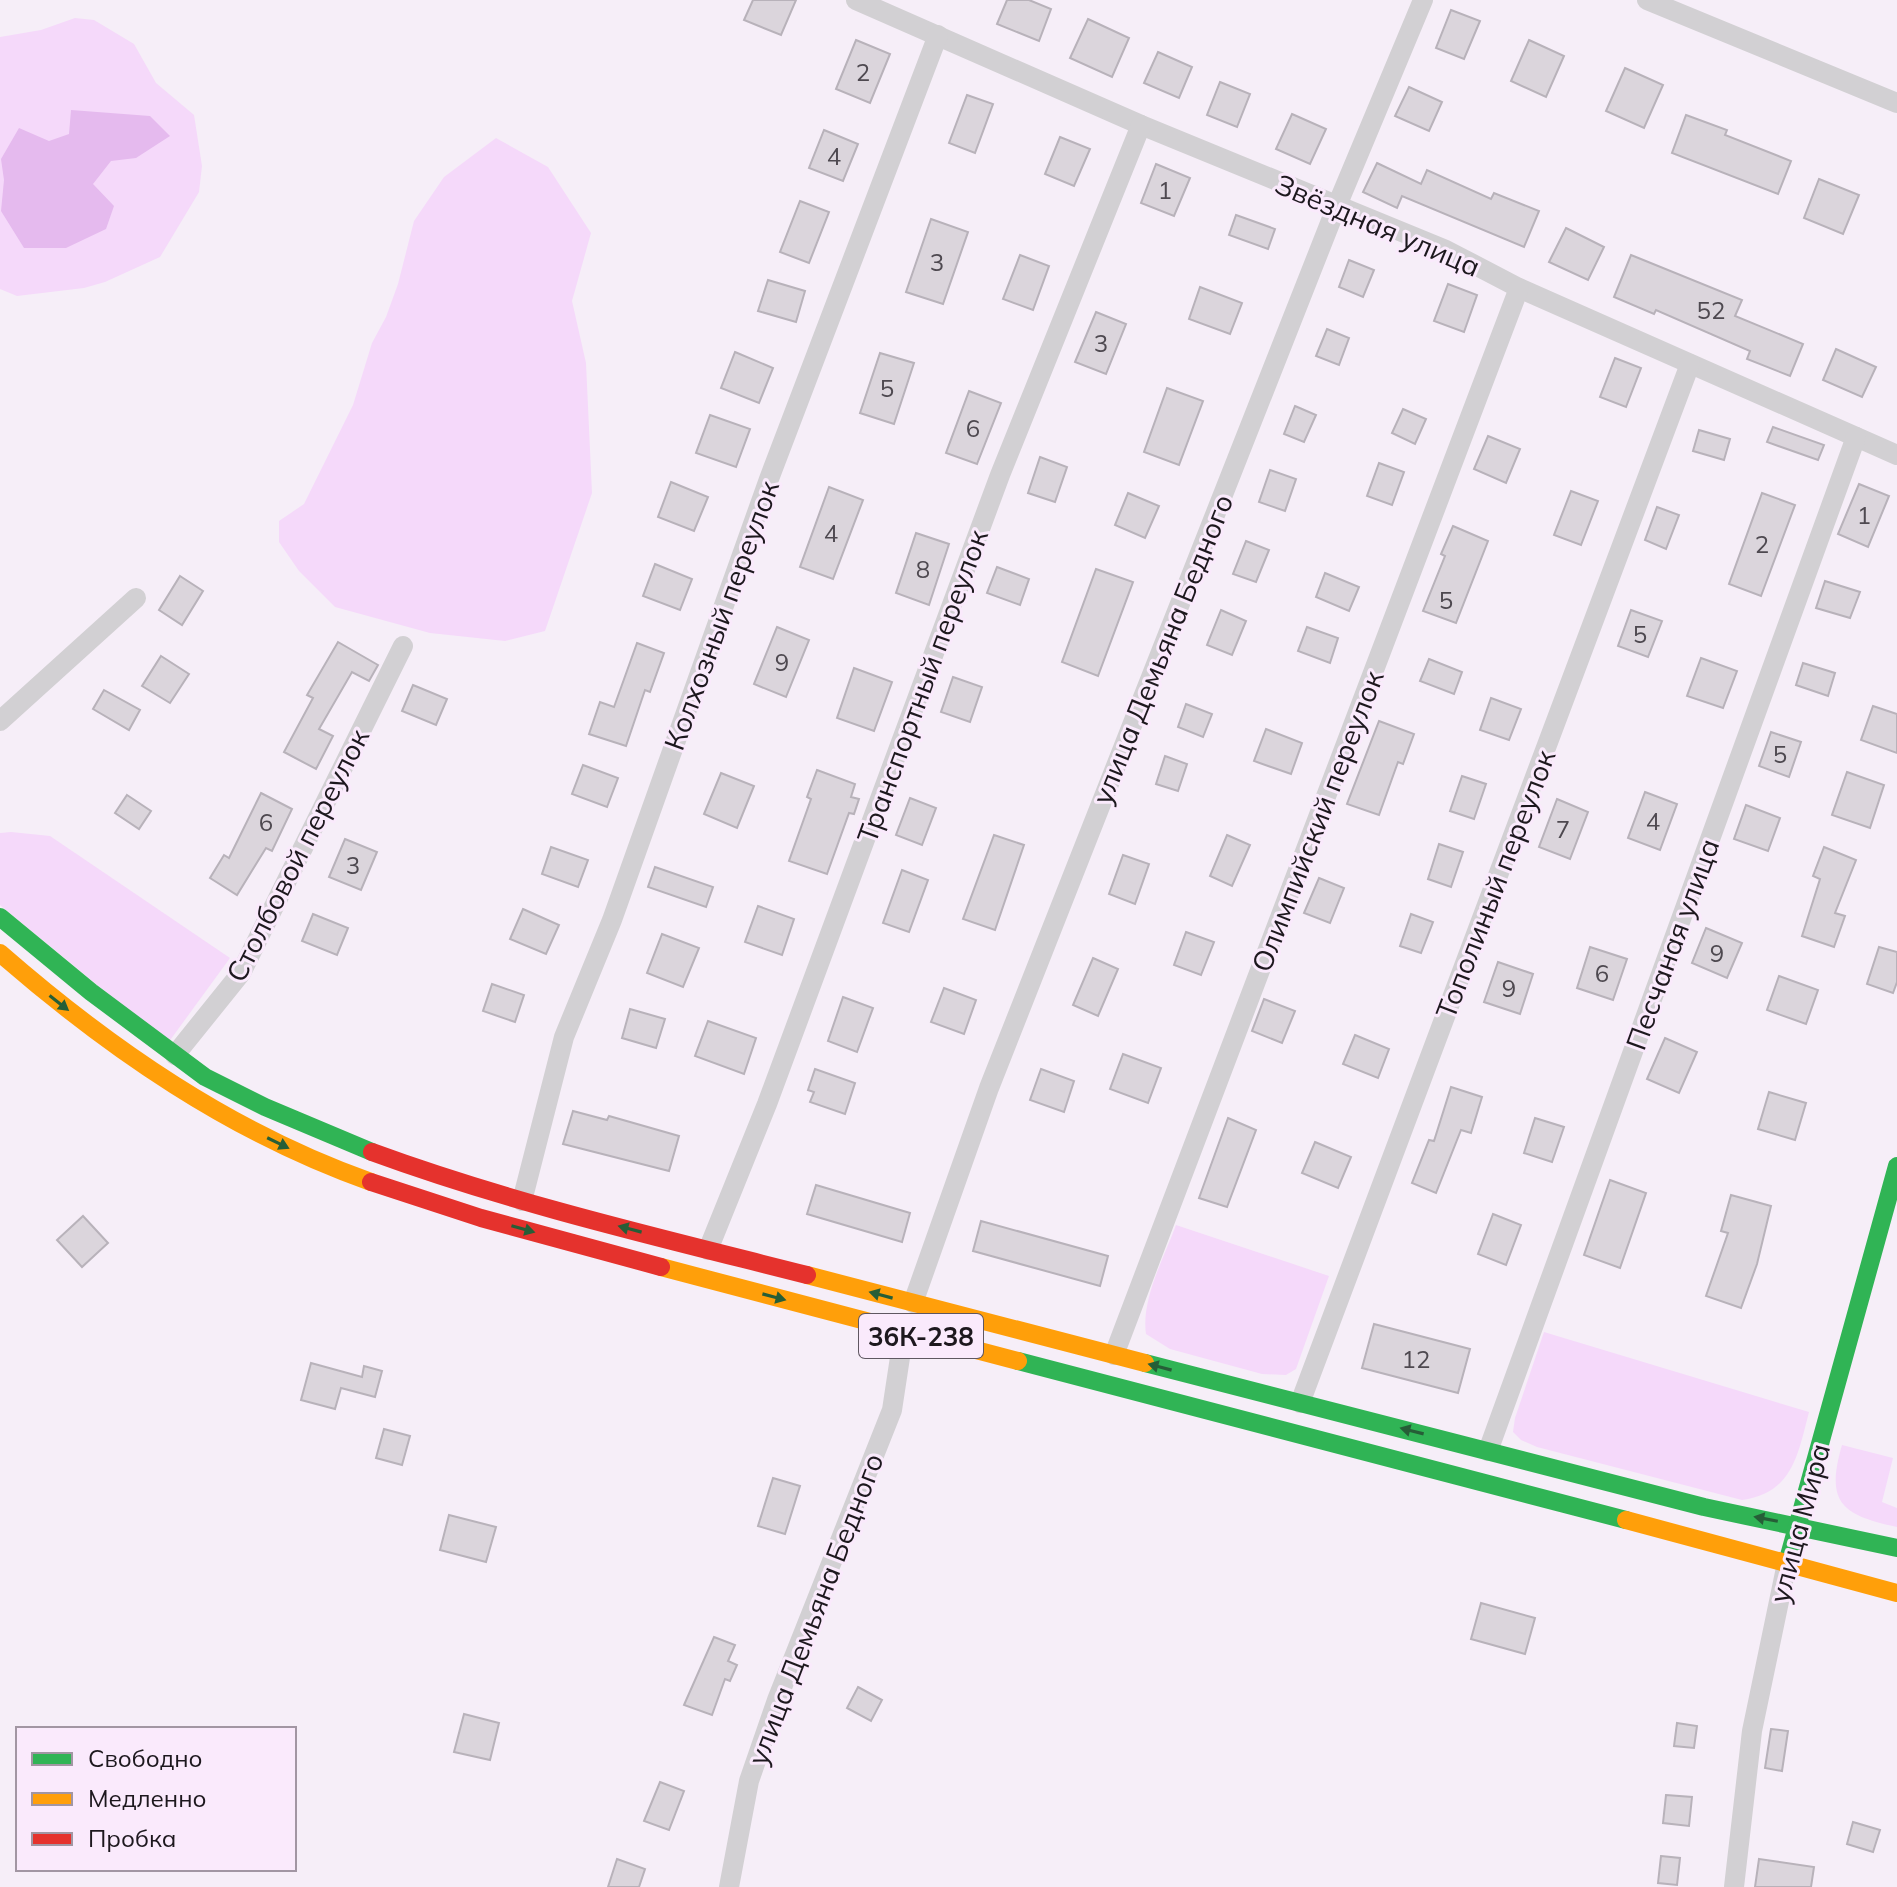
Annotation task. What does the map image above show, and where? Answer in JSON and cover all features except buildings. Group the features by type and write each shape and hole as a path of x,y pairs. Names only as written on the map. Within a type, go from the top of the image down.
{"main road":[{"path":"0,917 91,992 205,1077 338,1139 433,1174 708,1250 1704,1507 1897,1548"},
{"name":"36К-238","path":"0,953 62,1006 162,1078 229,1118 301,1154 369,1180 496,1221 1476,1482 1637,1521 1897,1593"},
{"name":"улица Мира","path":"1787,1563 1897,1166"}],"street":[{"name":"Звёздная улица","path":"856,0 1336,208 1446,250 1519,288 1897,455"},
{"name":"улица Демьяна Бедного","path":"913,1303 989,1088 1336,208 1423,0"},
{"path":"1647,0 1897,103"},
{"name":"Колхозный переулок","path":"522,1201 564,1037 612,920 769,479 938,35"},
{"name":"Транспортный переулок","path":"708,1250 767,1104 1000,475 1141,125"},
{"name":"Олимпийский переулок","path":"1114,1355 1519,288"},
{"name":"Тополиный переулок","path":"1300,1403 1690,364"},
{"name":"Песчаная улица","path":"1488,1451 1856,437"},
{"path":"0,721 136,598"},
{"name":"Столбовой переулок","path":"175,1055 241,973 403,646"},
{"name":"улица Демьяна Бедного","path":"729,1887 749,1781 777,1700 892,1410 904,1331"},
{"name":"улица Мира","path":"1734,1887 1752,1731 1787,1563"}],"shaded area":[{"path":"75,18 94,20 134,44 156,83 194,115 202,166 199,192 160,257 84,288 17,296 0,289 0,37 41,30"},
{"path":"71,110 150,116 170,136 136,158 111,161 93,184 114,206 106,229 66,248 24,248 1,211 4,180 1,159 19,128 49,141 69,134"},
{"path":"496,138 548,167 591,233 572,301 586,363 592,493 545,631 505,641 430,633 335,607 299,571 279,542 279,521 304,504 353,405 372,343 398,284 414,221 444,177"},
{"path":"0,833 50,836 230,958 168,1043 0,905"},
{"path":"1176,1225 1329,1276 1296,1369 1286,1375 1262,1374 1170,1349 1146,1334 1150,1293"},
{"path":"1544,1332 1809,1412 1790,1469 1772,1489 1742,1500 1537,1447 1521,1440 1513,1432 1515,1418"},
{"path":"1842,1445 1893,1458 1882,1502 1897,1508 1897,1527 1863,1517 1842,1503 1836,1481"}],"traffic: fast":[{"path":"0,917 91,992 205,1077 265,1107 372,1152"},
{"path":"1787,1563 1897,1166"},
{"path":"1018,1361 1626,1520"},
{"path":"1145,1363 1704,1507 1897,1548"}],"traffic: slow":[{"path":"0,953 85,1022 175,1085 270,1139 371,1182"},
{"path":"661,1267 1018,1361"},
{"path":"807,1275 1145,1363"},
{"path":"1626,1520 1897,1593"}],"traffic: jam":[{"path":"372,1152 534,1204 807,1275"},
{"path":"371,1182 481,1218 661,1267"}]}
